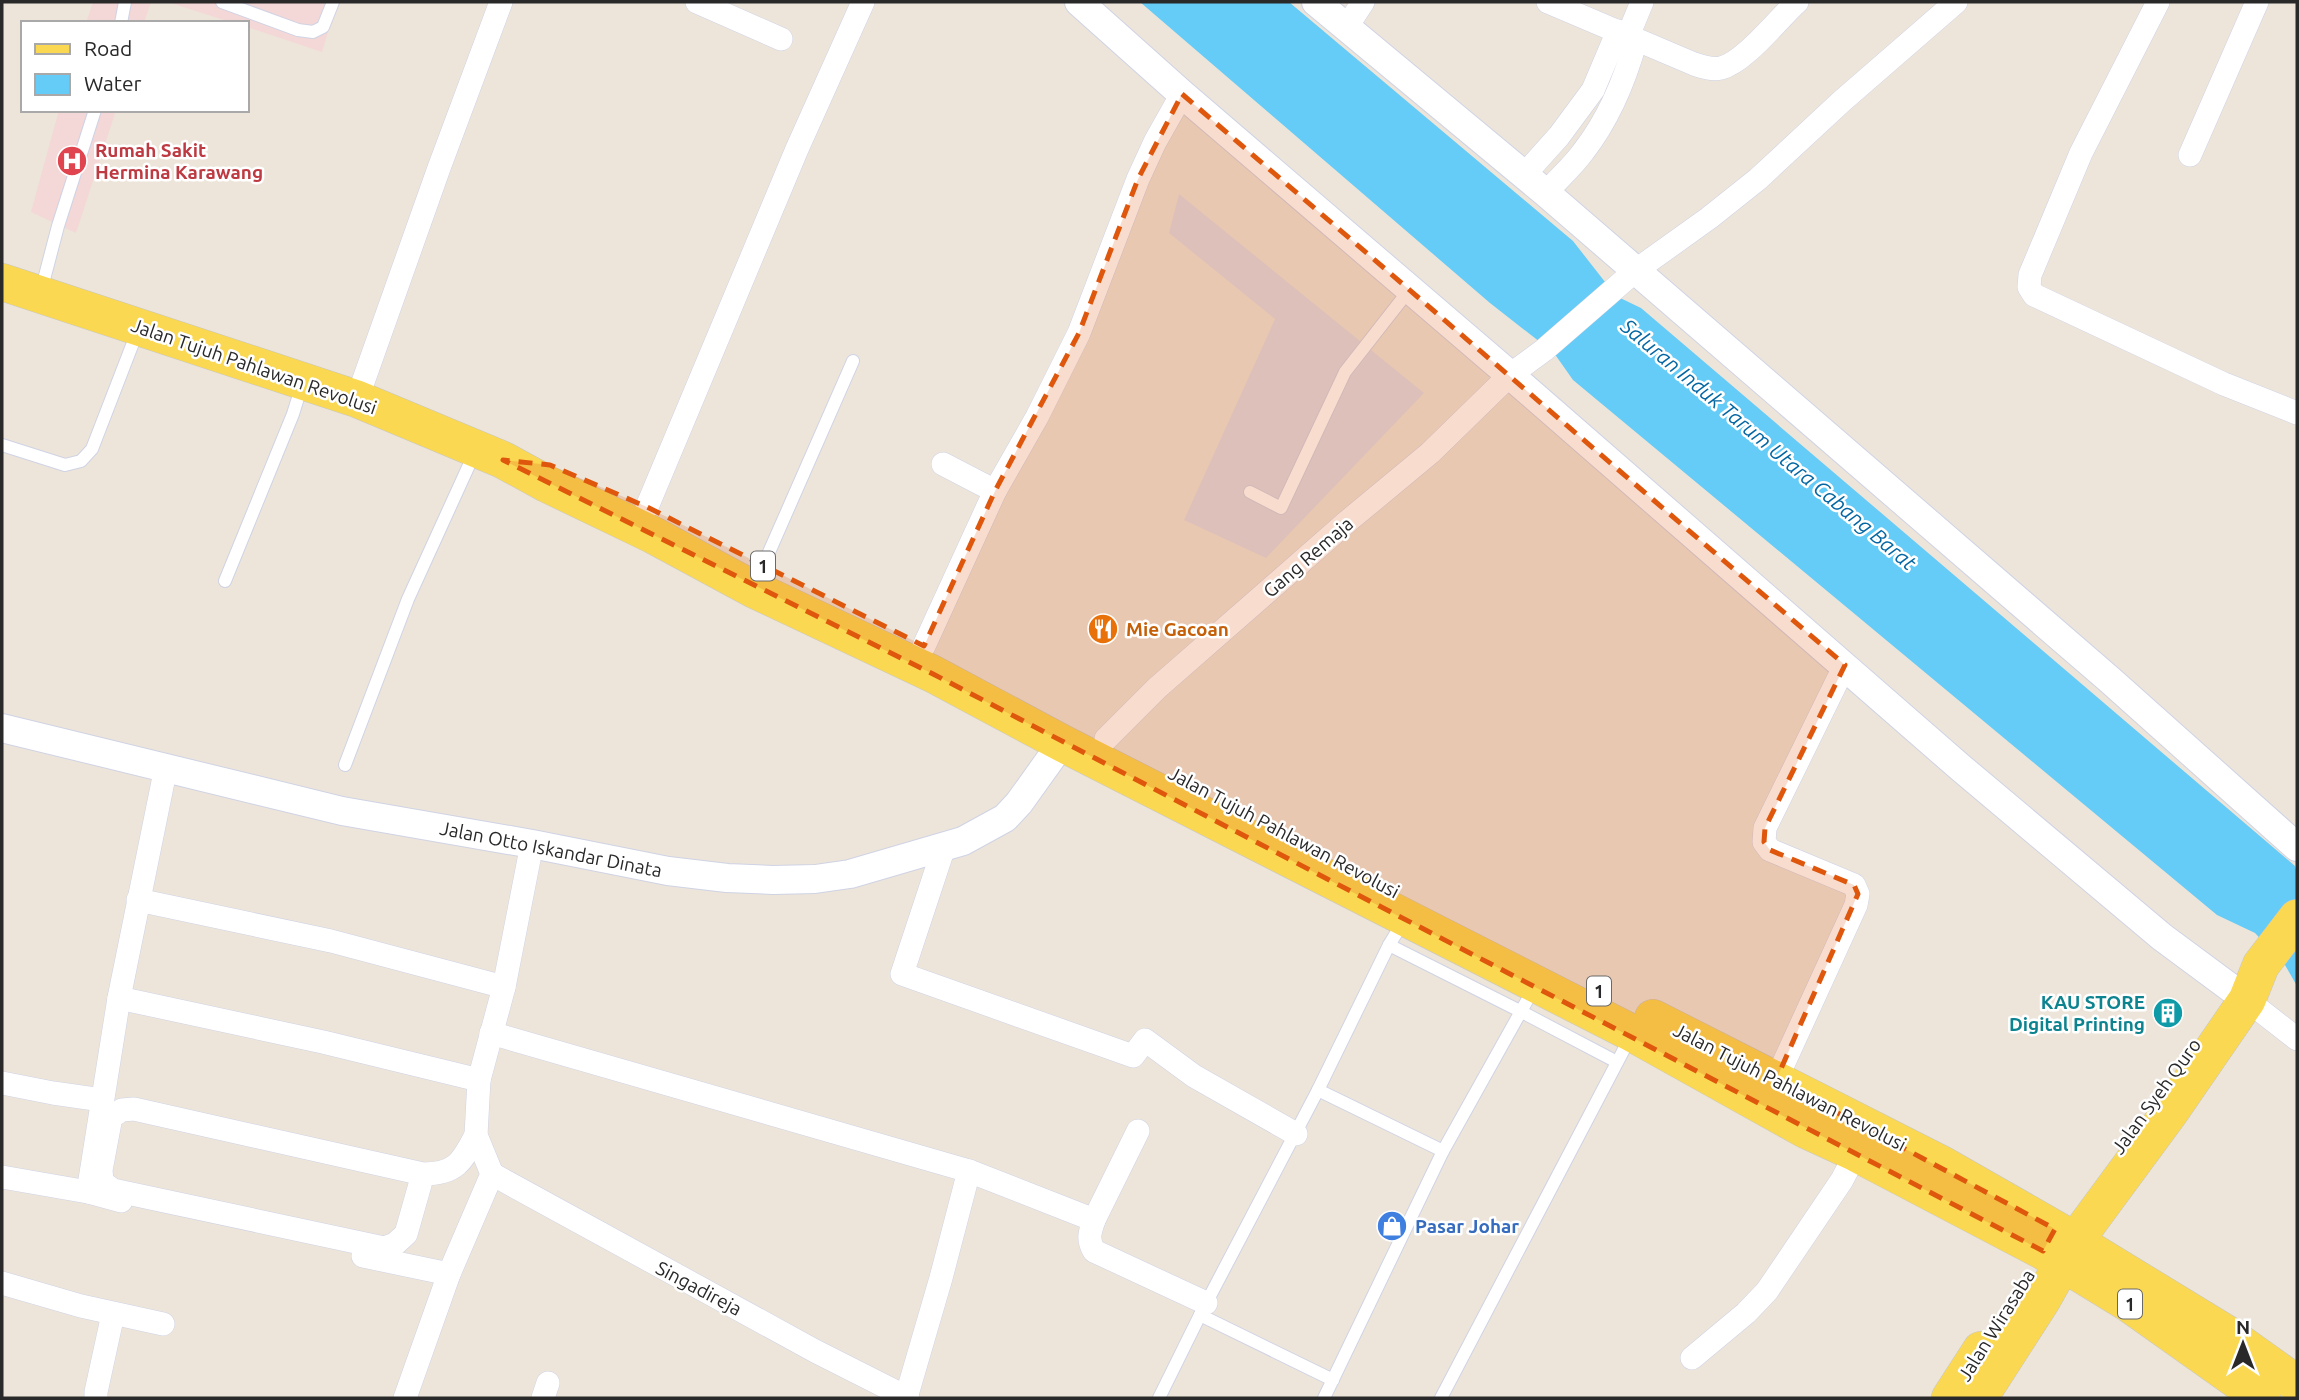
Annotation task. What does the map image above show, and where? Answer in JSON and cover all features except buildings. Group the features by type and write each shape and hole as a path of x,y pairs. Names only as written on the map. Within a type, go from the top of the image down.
{"main road":[{"name":"Jalan Tujuh Pahlawan Revolusi","path":"2,282 357,398 490,454 653,535 753,589 933,674 1062,743 1397,932 1624,1048 2059,1246"},
{"name":"Jalan Tujuh Pahlawan Revolusi","path":"490,454 550,465 647,507 924,646 1405,895 1943,1165 2059,1246"},
{"name":"Jalan Syeh Quro","path":"2059,1246 2159,1096 2240,995 2297,918"},
{"name":"1","path":"2059,1246 2227,1334 2297,1384"},
{"name":"1","path":"2059,1246 2128,1303 2259,1397"},
{"name":"Jalan Wirasaba","path":"1950,1398 2059,1246"},
{"name":"Jalan Wirasaba","path":"1979,1398 2042,1300 2059,1246"}],"street":[{"path":"357,398 501,2"},
{"path":"697,2 781,38"},
{"path":"647,507 797,149 863,2"},
{"path":"1079,2 1961,768 2162,937 2297,1039"},
{"path":"1315,2 1535,184 1626,280 2100,672 2297,847"},
{"path":"1346,28 1363,2"},
{"path":"1548,2 1711,69 1737,60 1788,4"},
{"path":"1535,184 1559,136 1603,96 1630,61 1627,36 1642,2"},
{"name":"Gang Remaja","path":"1107,739 1167,679 1430,453 1510,375 1544,350 1626,280 1758,179 1842,101 1956,2"},
{"path":"2158,2 2081,153 2030,275 2029,287 2034,295 2224,384 2297,413"},
{"path":"2190,155 2258,2"},
{"path":"924,646 995,491 1079,333 1138,179 1182,94"},
{"path":"1535,184 1581,154 1606,118 1603,96"},
{"path":"1559,136 1581,154"},
{"path":"943,464 995,491"},
{"path":"1776,1080 1856,905 1858,894 1854,885 1770,850 1764,842 1765,828 1845,665"},
{"name":"Jalan Otto Iskandar Dinata","path":"2,728 342,811 668,871 773,880 815,879 850,874 962,841 1005,818 1062,743"},
{"path":"88,1192 119,998 166,767"},
{"path":"405,1398 449,1274 492,1174 476,1135 479,1080 504,987 532,844"},
{"path":"944,847 902,974 1133,1056 1145,1040 1194,1076 1296,1134"},
{"path":"138,900 331,941 504,987"},
{"path":"119,998 323,1042 479,1080"},
{"path":"491,1034 970,1171 1094,1220"},
{"path":"2,1083 103,1100"},
{"path":"423,1174 407,1234 396,1244 384,1248 113,1190 102,1182 101,1170 111,1117 122,1110 134,1109 423,1174 440,1174 453,1168 464,1157 476,1135"},
{"path":"1138,1130 1094,1220 1089,1234 1090,1243 1094,1251 1203,1309"},
{"path":"1692,1358 1746,1313 1767,1291 1842,1180 1856,1153"},
{"path":"906,1398 970,1171"},
{"name":"Singadireja","path":"492,1174 906,1398"},
{"path":"2,1177 88,1192 262,1237 449,1274"},
{"path":"2,1283 113,1314 163,1324"},
{"path":"96,1398 113,1314"}],"lane":[{"path":"121,21 125,2"},
{"path":"222,2 298,30 313,32 323,27 333,2"},
{"path":"40,294 58,226 94,112"},
{"path":"1250,492 1281,508 1345,372 1410,289"},
{"path":"2,445 65,464 81,461 92,449 139,327"},
{"path":"763,566 852,361"},
{"path":"225,581 293,414 303,381"},
{"path":"345,765 408,599 490,454"},
{"path":"1159,1398 1397,932"},
{"path":"1324,1398 1443,1151 1528,998"},
{"path":"1441,1398 1624,1048"},
{"path":"1318,1090 1443,1151"},
{"path":"1203,1309 1332,1380"}],"highlighted area":[{"path":"1182,94 1845,665 1765,828 1764,842 1770,850 1854,885 1858,894 1776,1080 2055,1229 2043,1251 933,674 503,460 550,465 647,507 924,646 995,491 1079,333 1138,179"}],"shaded area":[{"path":"93,2 151,2 145,21 87,21"},
{"path":"168,2 337,2 322,52 248,27 248,21 227,21"},
{"name":"Rumah Sakit Hermina Karawang","path":"58,112 115,112 76,233 31,212"},
{"path":"1179,194 1424,393 1266,558 1184,520 1275,319 1169,233"}],"water":[{"name":"Saluran Induk Tarum Utara Cabang Barat","path":"1140,2 1289,2 1573,241 1616,296 1641,308 2295,866 2297,986 2285,965 2255,933 2217,915 1573,380 1554,353 1490,303"}],"place":[{"name":"Rumah Sakit Hermina Karawang","path":"72,161"},
{"name":"Mie Gacoan","path":"1103,629"},
{"name":"KAU STORE Digital Printing","path":"2168,1013"},
{"name":"Pasar Johar","path":"1392,1226"}]}
